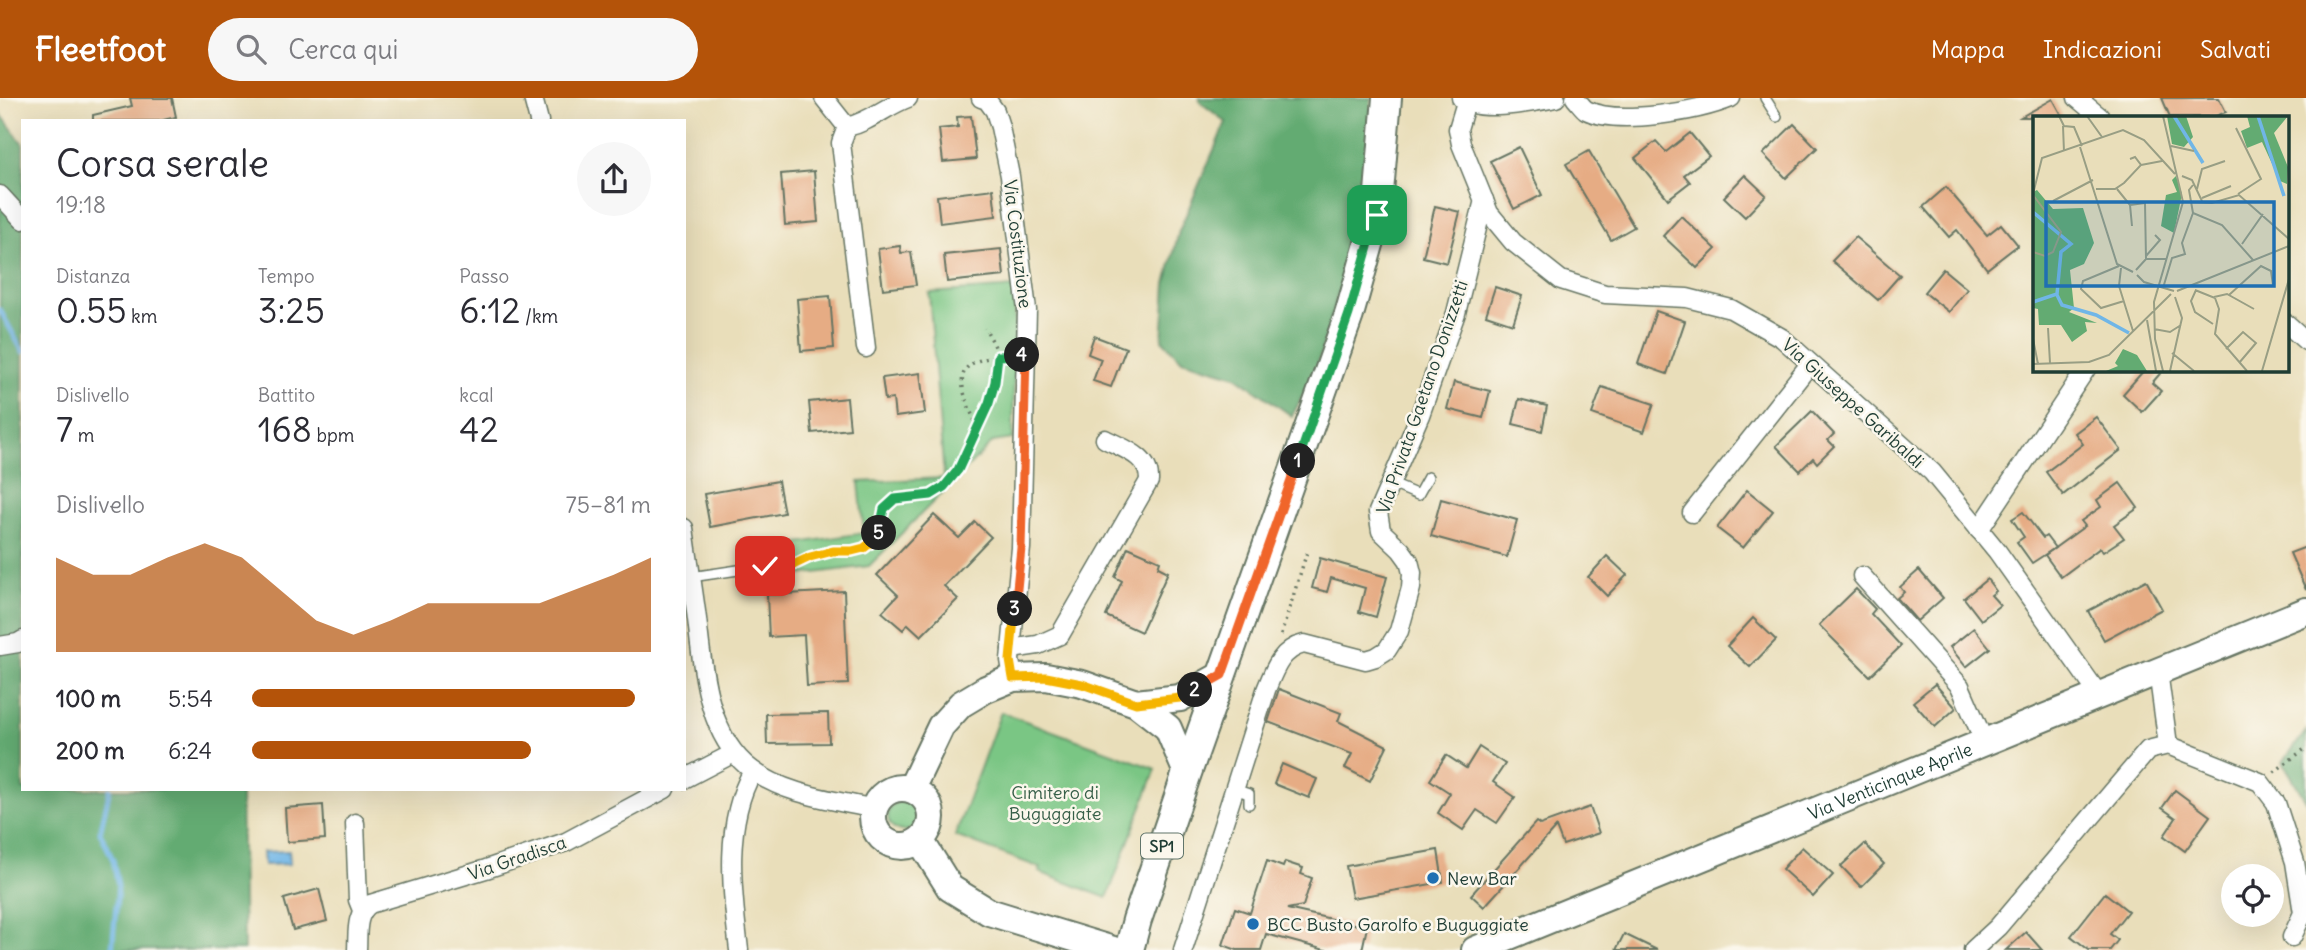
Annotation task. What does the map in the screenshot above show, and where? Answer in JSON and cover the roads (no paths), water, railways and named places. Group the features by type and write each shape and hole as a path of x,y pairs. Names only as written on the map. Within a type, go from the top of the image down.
{"main road":[{"name":"SP1","path":"1129,950 1187,773 1349,314 1377,215 1387,98"},
{"name":"Via Venticinque Aprile","path":"1489,947 1984,741 2306,611"},
{"path":"1136,703 1180,698 1222,675"},
{"path":"911,789 942,726 961,704 986,689 1013,678 1046,677 1082,684 1136,703 1168,728 1187,773"},
{"path":"902,788 911,789 926,799 931,816 927,833 920,840 904,846 886,841 875,827 874,809 884,794 902,788"},
{"path":"920,840 950,888 989,912 1113,950"}],"street":[{"path":"533,98 538,119"},
{"path":"824,98 848,127"},
{"path":"848,127 863,124 895,103 908,98"},
{"name":"Via Costituzione","path":"981,98 987,100 995,111 1010,176 1027,310 1021,548 1010,660 1013,678"},
{"path":"1464,100 1482,107 1554,98"},
{"path":"1576,98 1585,109 1604,115 1643,117 1681,112 1731,98"},
{"path":"2077,98 2099,116"},
{"name":"Via Giuseppe Garibaldi","path":"1464,100 1458,129 1461,144 1489,213 1513,243 1561,280 1605,294 1687,298 1731,309 1782,338 1932,472 1997,551 2099,695"},
{"path":"848,127 841,143 866,348"},
{"path":"0,194 21,218"},
{"name":"Via Privata Gaetano Donizzetti","path":"1234,789 1276,665 1286,653 1295,646 1304,644 1366,660 1387,650 1399,631 1412,573 1409,561 1381,531 1378,512 1420,415 1456,313 1484,200"},
{"path":"2288,325 2306,341"},
{"path":"1692,513 1810,364"},
{"path":"1979,530 2085,371"},
{"path":"1011,649 1038,645 1060,635 1149,481 1149,470 1143,459 1104,439"},
{"path":"686,542 702,668 710,701 734,753 753,771 778,784 874,809"},
{"path":"1862,576 1960,686 1984,741"},
{"path":"0,646 21,641"},
{"path":"2158,671 2168,745"},
{"path":"1973,950 1998,927 2148,750 2168,745 2260,782 2276,803 2295,862 2303,913 2292,937"},
{"path":"686,778 734,753"},
{"path":"739,950 732,888 735,827 743,787 753,771"},
{"path":"1183,950 1197,921 1222,847 1234,789"},
{"name":"Via Gradisca","path":"362,910 370,904 566,842 661,791"},
{"path":"355,823 358,900 362,910 356,950"}],"lane":[{"path":"1765,98 1777,117"},
{"path":"1392,484 1418,495 1428,477"},
{"path":"691,577 765,566"},
{"path":"1234,789 1249,794 1249,804"}],"water":[{"path":"289,851 290,864 264,865 263,852"}],"waterway":[{"path":"0,310 21,348"},
{"path":"110,791 100,832 113,860 118,886 112,950"}],"place":[{"name":"New Bar","path":"1433,878"},
{"name":"BCC Busto Garolfo e Buguggiate","path":"1253,924"}],"park label":[{"name":"Cimitero di Buguggiate","path":"1055,802"}]}
